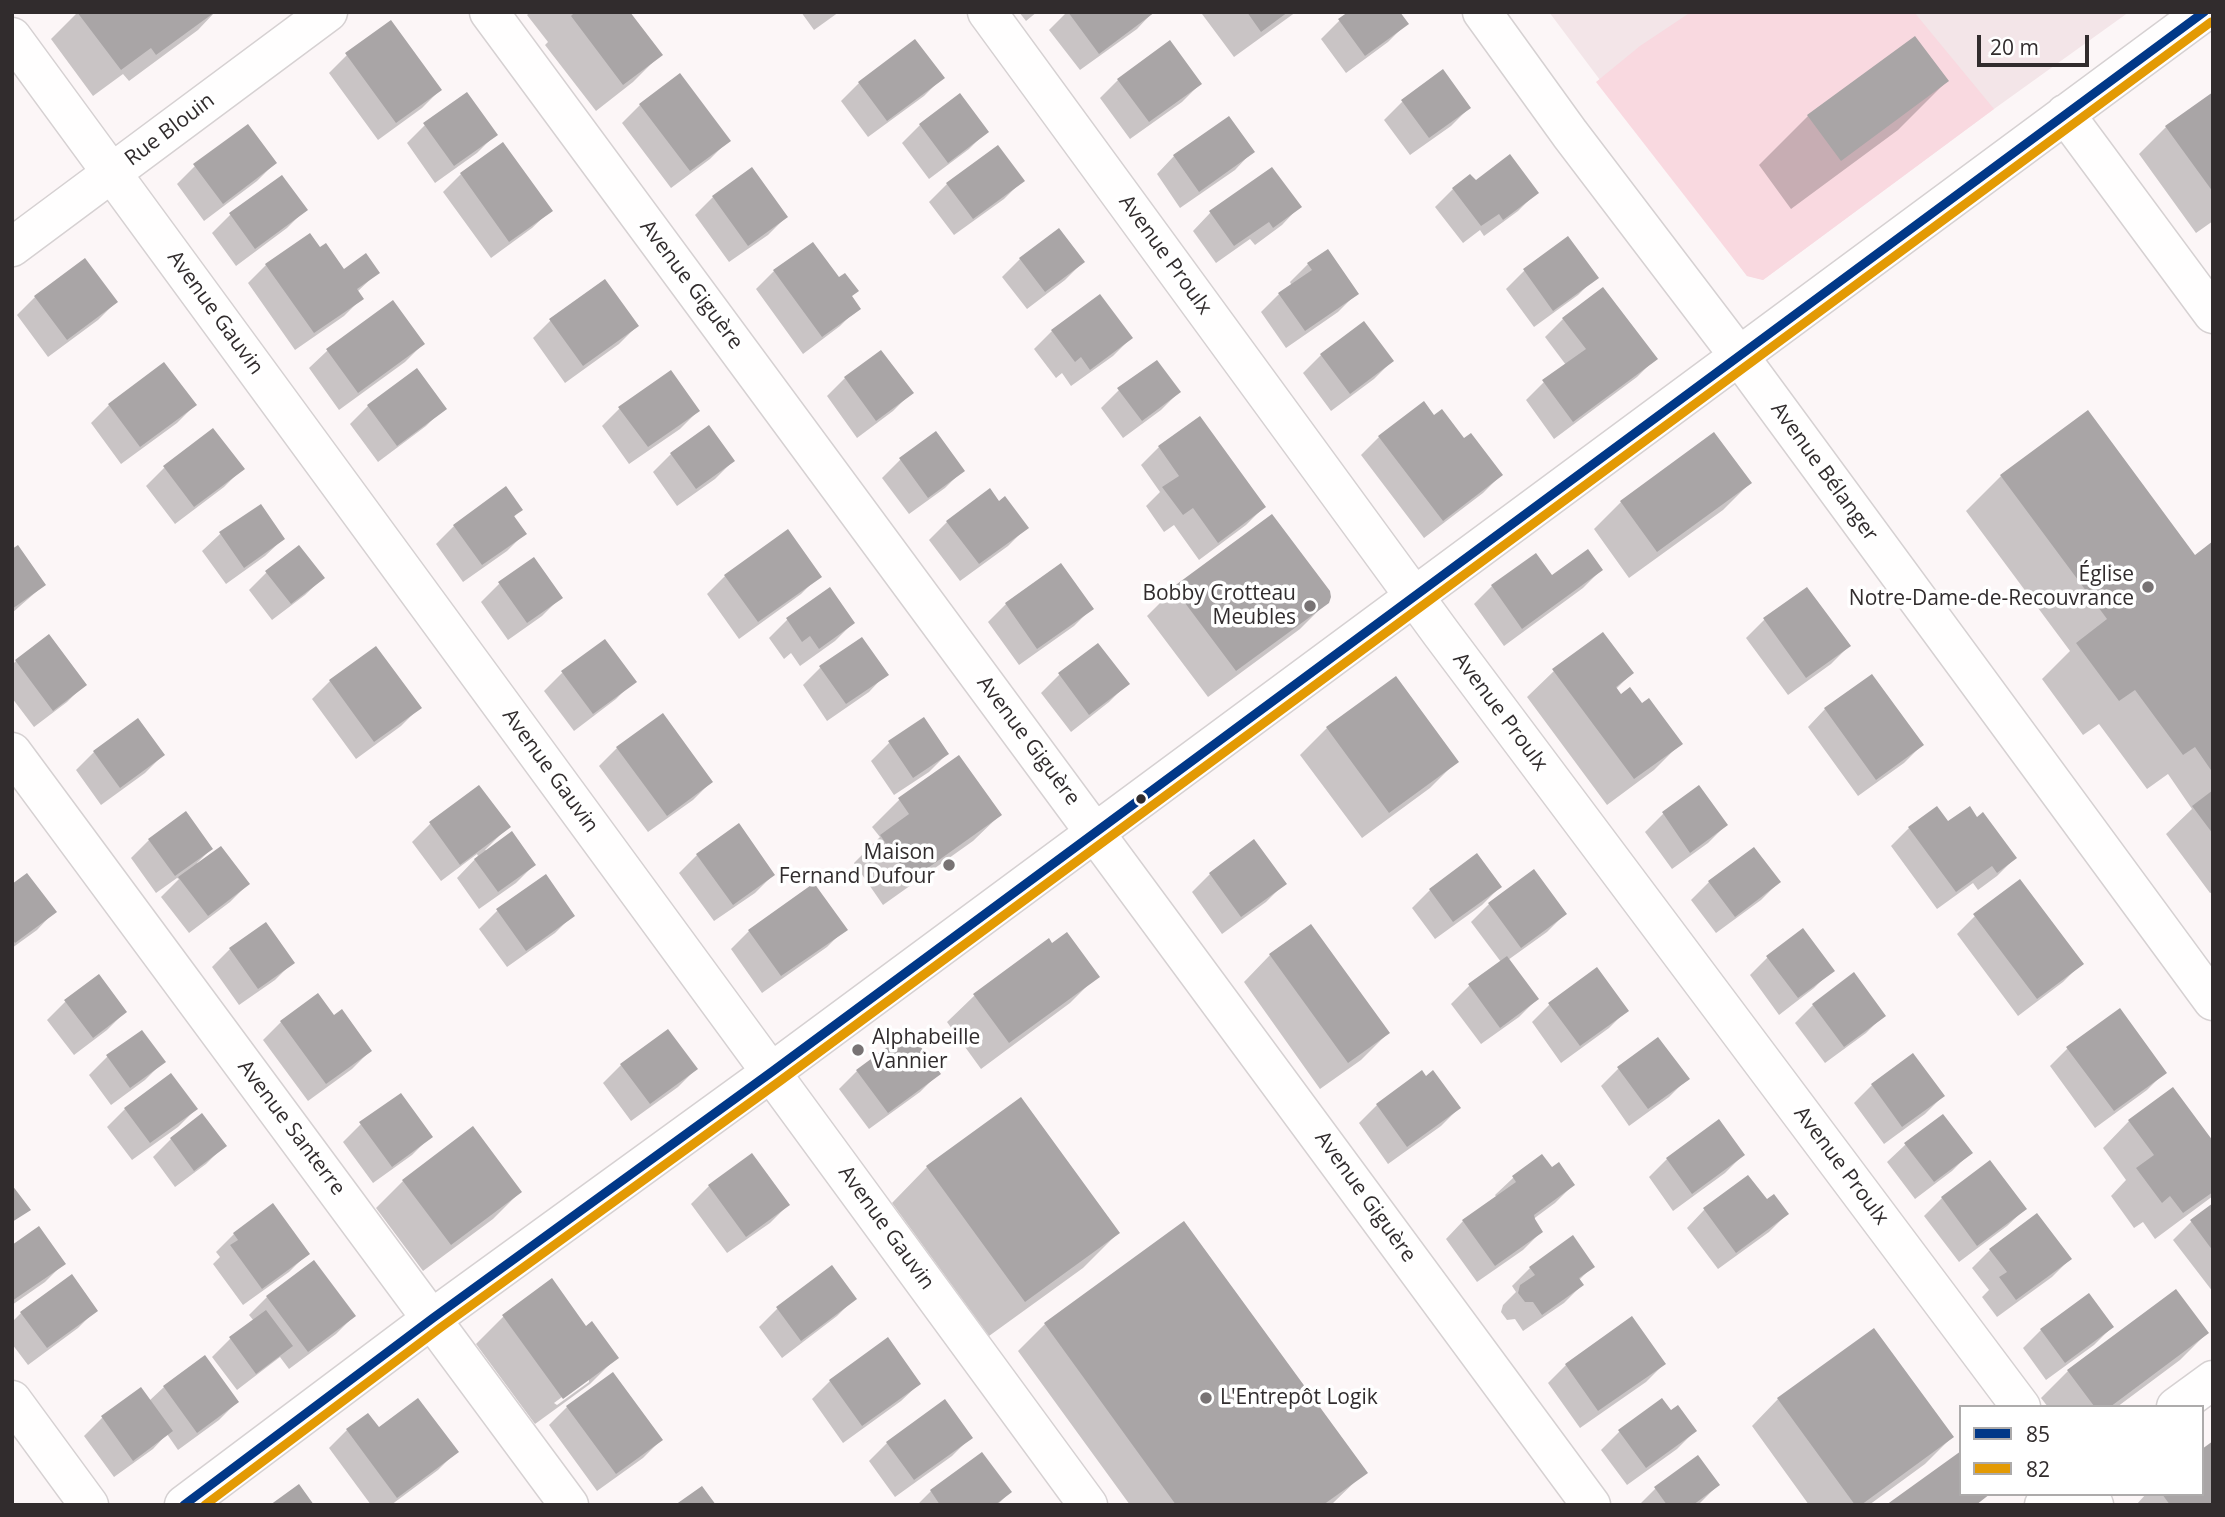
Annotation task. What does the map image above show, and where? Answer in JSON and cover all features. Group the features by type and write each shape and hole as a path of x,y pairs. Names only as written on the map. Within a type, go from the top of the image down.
{"street":[{"name":"Rue Blouin","path":"12,247 328,12"},
{"name":"Avenue Giguère","path":"489,12 1591,1505"},
{"name":"Avenue Proulx","path":"988,12 1413,596 2020,1405"},
{"name":"Avenue Bélanger","path":"1482,12 1570,134 1739,356 2213,1001"},
{"path":"184,1505 433,1318 772,1071 2204,12"},
{"name":"Avenue Gauvin","path":"12,37 1088,1505"},
{"path":"2065,114 2213,314"},
{"name":"Avenue Santerre","path":"12,752 569,1505"},
{"path":"2179,1405 2213,1380"},
{"path":"12,1401 89,1505"}],"shaded area":[{"path":"1549,12 2129,12 1763,280 1747,276"},
{"path":"1691,12 1914,12 1994,109 1763,280 1747,276 1596,82 1640,46"}],"building":[{"path":"77,12 215,12 156,55 151,48 121,70"},
{"path":"572,12 630,12 663,55 623,85 571,16"},
{"path":"1068,12 1155,12 1099,54"},
{"path":"1247,12 1288,12 1261,32"},
{"path":"1348,12 1400,12 1409,24 1365,56 1338,19"},
{"path":"391,20 442,90 396,123 345,53"},
{"path":"1915,36 1949,81 1841,161 1807,115"},
{"path":"915,39 945,78 887,121 858,82"},
{"path":"1170,40 1202,84 1149,122 1117,79"},
{"path":"1443,69 1471,108 1429,138 1401,100"},
{"path":"680,73 731,141 690,171 639,104"},
{"path":"467,92 498,135 454,166 423,123"},
{"path":"2213,92 2213,192 2165,126"},
{"path":"960,93 989,132 948,163 919,124"},
{"path":"1229,116 1255,152 1199,192 1173,155"},
{"path":"248,124 277,163 223,204 193,164"},
{"path":"503,142 553,211 509,242 460,173"},
{"path":"998,145 1025,181 973,219 946,183"},
{"path":"1510,154 1539,193 1503,220 1499,214 1481,226 1452,188 1470,174 1476,180"},
{"path":"752,167 788,217 748,246 712,196"},
{"path":"1272,167 1302,207 1273,228 1269,222 1234,246 1209,211"},
{"path":"282,175 308,210 255,249 229,213"},
{"path":"1059,228 1085,262 1045,292 1019,258"},
{"path":"310,233 320,247 326,243 344,269 366,253 380,273 357,289 364,299 314,333 265,264"},
{"path":"1568,236 1599,278 1553,311 1523,269"},
{"path":"813,242 839,277 845,273 859,291 852,296 861,309 822,337 773,270"},
{"path":"1328,249 1359,294 1305,331 1278,293 1312,270 1307,263"},
{"path":"85,258 118,302 67,340 34,296"},
{"path":"605,279 639,326 583,366 549,319"},
{"path":"1603,287 1658,359 1573,422 1542,380 1586,349 1562,318"},
{"path":"1100,294 1133,338 1090,370 1081,357 1075,362 1051,330"},
{"path":"393,300 425,344 358,393 326,349"},
{"path":"1364,321 1394,361 1350,394 1320,354"},
{"path":"881,350 914,393 876,421 844,377"},
{"path":"1157,360 1181,392 1142,421 1117,388"},
{"path":"164,362 197,405 140,447 108,404"},
{"path":"417,368 447,409 397,446 367,405"},
{"path":"671,370 700,411 648,447 618,407"},
{"path":"1424,401 1434,415 1442,409 1464,438 1471,433 1503,475 1443,521 1378,436"},
{"name":"Église Notre-Dame-de-Recouvrance","path":"2088,410 2195,555 2213,541 2213,773 2195,747 2183,755 2135,690 2119,701 2076,643 2107,619 2000,475"},
{"path":"1200,416 1266,507 1218,543 1193,508 1183,515 1162,487 1179,476 1158,446"},
{"path":"709,425 735,461 696,489 670,453"},
{"path":"213,428 245,469 194,507 163,466"},
{"path":"936,431 965,471 928,498 899,458"},
{"path":"1714,432 1752,483 1657,552 1620,501"},
{"path":"506,486 523,510 514,516 527,534 482,565 453,525"},
{"path":"990,488 999,501 1005,496 1029,528 979,564 946,521"},
{"path":"261,504 285,539 244,568 219,532"},
{"path":"1272,514 1330,591 1331,597 1329,603 1236,671 1173,587"},
{"path":"788,529 822,577 758,622 724,575"},
{"path":"18,545 46,585 12,609 12,549"},
{"path":"299,545 325,578 291,604 265,571"},
{"path":"1588,549 1603,570 1522,629 1491,585 1536,553 1552,575"},
{"path":"534,557 563,598 527,623 498,582"},
{"path":"1061,563 1094,609 1037,649 1005,603"},
{"path":"830,587 855,623 819,649 810,636 802,642 786,618"},
{"path":"1807,587 1851,646 1806,678 1763,618"},
{"path":"1603,632 1634,673 1616,687 1621,694 1630,687 1642,703 1649,698 1683,744 1634,779 1552,669"},
{"path":"49,634 87,685 53,711 15,660"},
{"path":"862,637 889,675 846,704 819,666"},
{"path":"605,639 637,682 593,714 561,671"},
{"path":"1098,643 1130,684 1089,715 1058,673"},
{"path":"376,646 422,708 374,742 329,680"},
{"path":"1872,674 1924,745 1876,780 1824,708"},
{"path":"1396,676 1459,762 1389,813 1326,727"},
{"path":"663,713 713,782 667,816 616,747"},
{"path":"924,717 949,754 913,778 888,741"},
{"path":"138,718 165,755 120,788 93,751"},
{"path":"959,755 1002,815 911,880 880,835 909,814 898,798"},
{"path":"479,785 511,827 460,865 429,822"},
{"path":"1699,785 1728,825 1690,853 1662,812"},
{"path":"2213,790 2213,834 2192,806"},
{"path":"1937,806 1948,821 1970,806 1977,817 1983,812 2017,858 1997,873 1992,866 1956,892 1908,827"},
{"path":"186,811 213,849 175,876 148,839"},
{"path":"739,823 775,875 733,905 696,854"},
{"path":"512,831 536,865 498,892 474,859"},
{"path":"1254,839 1287,884 1241,917 1209,873"},
{"path":"221,846 250,884 208,916 178,877"},
{"path":"1754,847 1781,882 1735,917 1708,881"},
{"path":"1477,853 1502,887 1453,922 1429,889"},
{"path":"1534,869 1567,914 1521,948 1488,903"},
{"path":"27,873 57,912 15,943 12,939 12,884"},
{"path":"546,874 575,916 526,951 496,909"},
{"path":"2020,879 2084,964 2037,999 1973,914"},
{"path":"814,883 848,930 781,976 748,930"},
{"path":"266,922 295,963 258,989 229,948"},
{"path":"1311,924 1390,1033 1348,1063 1269,954"},
{"path":"1803,928 1835,971 1798,998 1766,956"},
{"path":"1067,932 1100,977 1009,1043 973,994 1049,938 1052,943"},
{"path":"1507,956 1539,999 1500,1028 1468,984"},
{"path":"1597,967 1629,1011 1580,1046 1548,1003"},
{"path":"1854,972 1886,1016 1844,1047 1812,1004"},
{"path":"99,974 127,1012 93,1038 64,1000"},
{"path":"318,993 334,1015 342,1009 372,1051 326,1084 280,1021"},
{"path":"2120,1008 2167,1073 2114,1111 2066,1047"},
{"path":"668,1029 698,1069 650,1104 620,1064"},
{"path":"142,1030 166,1062 130,1088 106,1055"},
{"path":"909,1031 941,1074 888,1113 856,1070"},
{"path":"1658,1037 1690,1079 1648,1109 1617,1067"},
{"path":"1913,1053 1945,1096 1902,1127 1871,1084"},
{"path":"1422,1070 1426,1076 1433,1070 1461,1108 1407,1147 1376,1104"},
{"path":"171,1073 198,1109 150,1143 124,1108"},
{"path":"2173,1087 2213,1141 2213,1192 2183,1213 2170,1196 2162,1203 2136,1168 2154,1155 2128,1120"},
{"path":"401,1093 433,1137 392,1167 359,1122"},
{"path":"1021,1097 1120,1233 1025,1302 926,1166"},
{"path":"202,1113 227,1146 194,1171 170,1138"},
{"path":"1943,1114 1973,1153 1934,1182 1904,1143"},
{"path":"1719,1119 1745,1155 1692,1194 1666,1158"},
{"path":"473,1126 522,1192 451,1245 402,1180"},
{"path":"752,1153 790,1205 746,1237 708,1185"},
{"path":"1542,1154 1552,1167 1559,1162 1575,1185 1534,1215 1543,1232 1495,1266 1462,1220 1516,1182 1512,1176"},
{"path":"1990,1160 2027,1209 1977,1246 1941,1197"},
{"path":"1748,1175 1767,1199 1774,1194 1789,1214 1736,1253 1703,1208"},
{"path":"12,1185 31,1210 12,1222"},
{"path":"273,1203 310,1254 262,1289 230,1245 238,1240 233,1233"},
{"path":"2213,1203 2213,1251 2190,1220"},
{"path":"2037,1213 2072,1259 2016,1300 1999,1277 2007,1272 1989,1249"},
{"name":"L'Entrepôt Logik","path":"1184,1221 1368,1473 1323,1505 1176,1505 1044,1323"},
{"path":"39,1226 66,1264 12,1301 12,1245"},
{"path":"1573,1235 1595,1267 1579,1278 1584,1285 1542,1315 1533,1302 1525,1302 1518,1293 1520,1285 1535,1275 1529,1267"},
{"path":"314,1260 356,1316 308,1352 266,1296"},
{"path":"832,1265 857,1299 801,1341 776,1307"},
{"path":"72,1274 98,1311 47,1348 20,1312"},
{"path":"552,1278 586,1326 592,1321 619,1358 563,1399 502,1315"},
{"path":"2176,1289 2209,1333 2113,1405 2093,1405 2067,1370"},
{"path":"2089,1293 2114,1327 2065,1363 2040,1329"},
{"path":"266,1310 293,1346 256,1374 229,1337"},
{"path":"1632,1316 1666,1364 1598,1411 1565,1364"},
{"path":"1874,1328 1954,1437 1861,1505 1855,1505 1777,1398"},
{"path":"888,1337 921,1384 862,1426 829,1380"},
{"path":"205,1355 239,1402 197,1433 163,1386"},
{"path":"613,1372 663,1440 616,1474 566,1406"},
{"path":"141,1387 173,1431 133,1461 101,1416"},
{"path":"418,1398 459,1452 397,1498 346,1429 368,1413 379,1427"},
{"path":"1662,1398 1671,1410 1678,1405 1697,1431 1646,1468 1618,1430"},
{"path":"945,1399 973,1438 914,1480 886,1442"},
{"path":"2213,1441 2213,1505 2170,1505 2163,1496 2204,1496 2204,1448"},
{"path":"982,1452 1012,1492 995,1505 940,1505 930,1490"},
{"path":"1959,1452 1959,1496 1987,1496 1976,1505 1886,1505"},
{"path":"1698,1455 1720,1485 1693,1505 1667,1505 1654,1487"},
{"path":"299,1484 314,1505 270,1505"},
{"path":"702,1486 716,1505 675,1505"}],"transit line":[{"name":"85","path":"184,1505 433,1318 773,1071 2204,12"},
{"name":"82","path":"205,1505 440,1328 780,1081 2211,22"}],"place":[{"name":"Église Notre-Dame-de-Recouvrance","path":"2148,587"},
{"name":"Bobby Crotteau Meubles","path":"1310,606"},
{"name":"Maison Fernand Dufour","path":"949,865"},
{"name":"Alphabeille Vannier","path":"858,1050"},
{"name":"L'Entrepôt Logik","path":"1206,1398"}]}
